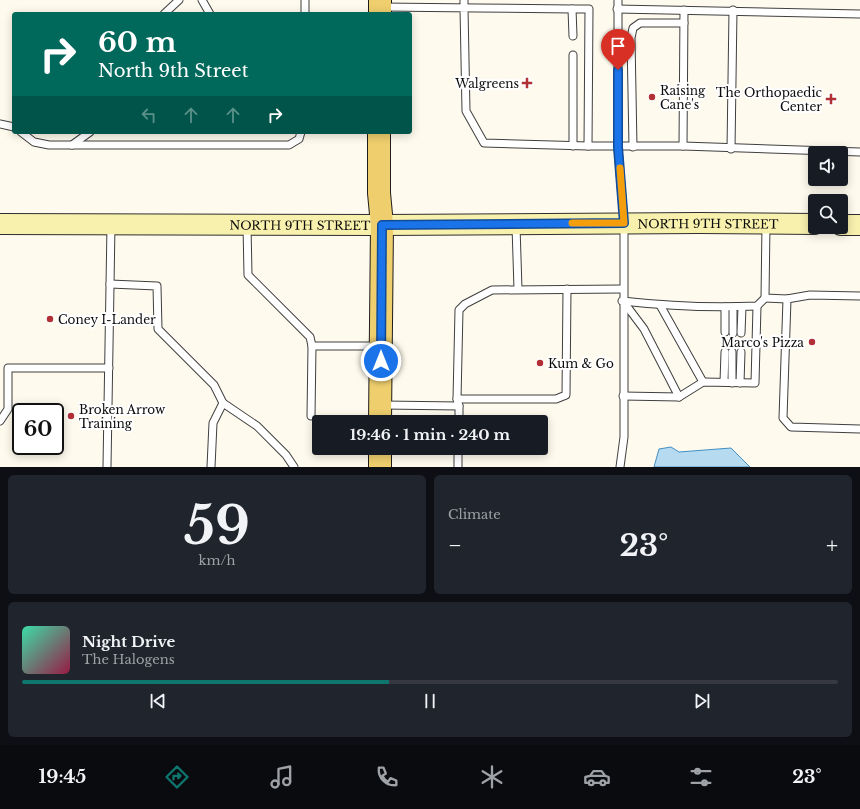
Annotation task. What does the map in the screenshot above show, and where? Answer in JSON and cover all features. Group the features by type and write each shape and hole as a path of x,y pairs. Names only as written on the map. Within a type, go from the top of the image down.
{"main road":[{"path":"379,134 379,193 382,225 380,413"},
{"name":"NORTH 9TH STREET","path":"0,224 808,224"},
{"path":"848,225 860,225"},
{"path":"380,455 380,467"}],"lane":[{"path":"166,12 179,0"},
{"path":"202,0 209,12"},
{"path":"305,0 305,12"},
{"path":"464,0 466,111 484,143 618,147 683,146 860,152"},
{"path":"618,0 618,147 624,223 622,289 624,437 620,467"},
{"path":"380,7 589,9 588,146"},
{"path":"572,9 573,36"},
{"path":"617,9 733,10 860,14"},
{"path":"683,146 684,10"},
{"path":"731,148 733,10"},
{"path":"633,147 632,38 634,28 640,23 684,23"},
{"path":"573,55 573,146"},
{"path":"0,124 12,127"},
{"path":"24,134 34,142 49,145 289,145 299,139 300,134"},
{"path":"72,145 87,134"},
{"path":"516,224 518,289"},
{"path":"622,301 660,305 725,307 757,306 765,298 766,224"},
{"path":"107,467 111,225"},
{"path":"247,225 248,275 310,337 312,346 312,415"},
{"path":"110,284 157,286 158,329 214,385 223,403 257,426 286,455 294,467"},
{"path":"380,413 458,402 556,399 566,395 567,289"},
{"path":"459,415 459,310 465,304 492,290 622,289"},
{"path":"765,298 787,299 810,295 860,296"},
{"path":"787,299 783,418 791,427 860,429"},
{"path":"622,301 644,329 679,397"},
{"path":"660,305 703,382"},
{"path":"624,396 679,397 703,382 755,383 757,306"},
{"path":"725,307 725,332"},
{"path":"733,307 733,333"},
{"path":"741,333 742,307"},
{"path":"312,346 381,346"},
{"path":"728,352 728,382"},
{"path":"740,383 741,352"},
{"path":"0,421 8,409 8,368 109,368"},
{"path":"211,467 213,423 223,403"},
{"path":"458,455 458,467"}],"water":[{"path":"671,447 679,452 731,448 750,467 654,467 659,449"}],"slow traffic":[{"path":"572,223 624,223 620,168"}],"place":[{"name":"Walgreens","path":"527,83"},
{"name":"Raising Cane's","path":"652,97"},
{"name":"The Orthopaedic Center","path":"831,99"},
{"name":"Coney I-Lander","path":"50,319"},
{"name":"Marco's Pizza","path":"812,342"},
{"name":"Kum & Go","path":"540,363"},
{"name":"Broken Arrow Training","path":"71,416"}],"route":[{"path":"381,361 382,225 624,223 618,147 618,70"}]}
